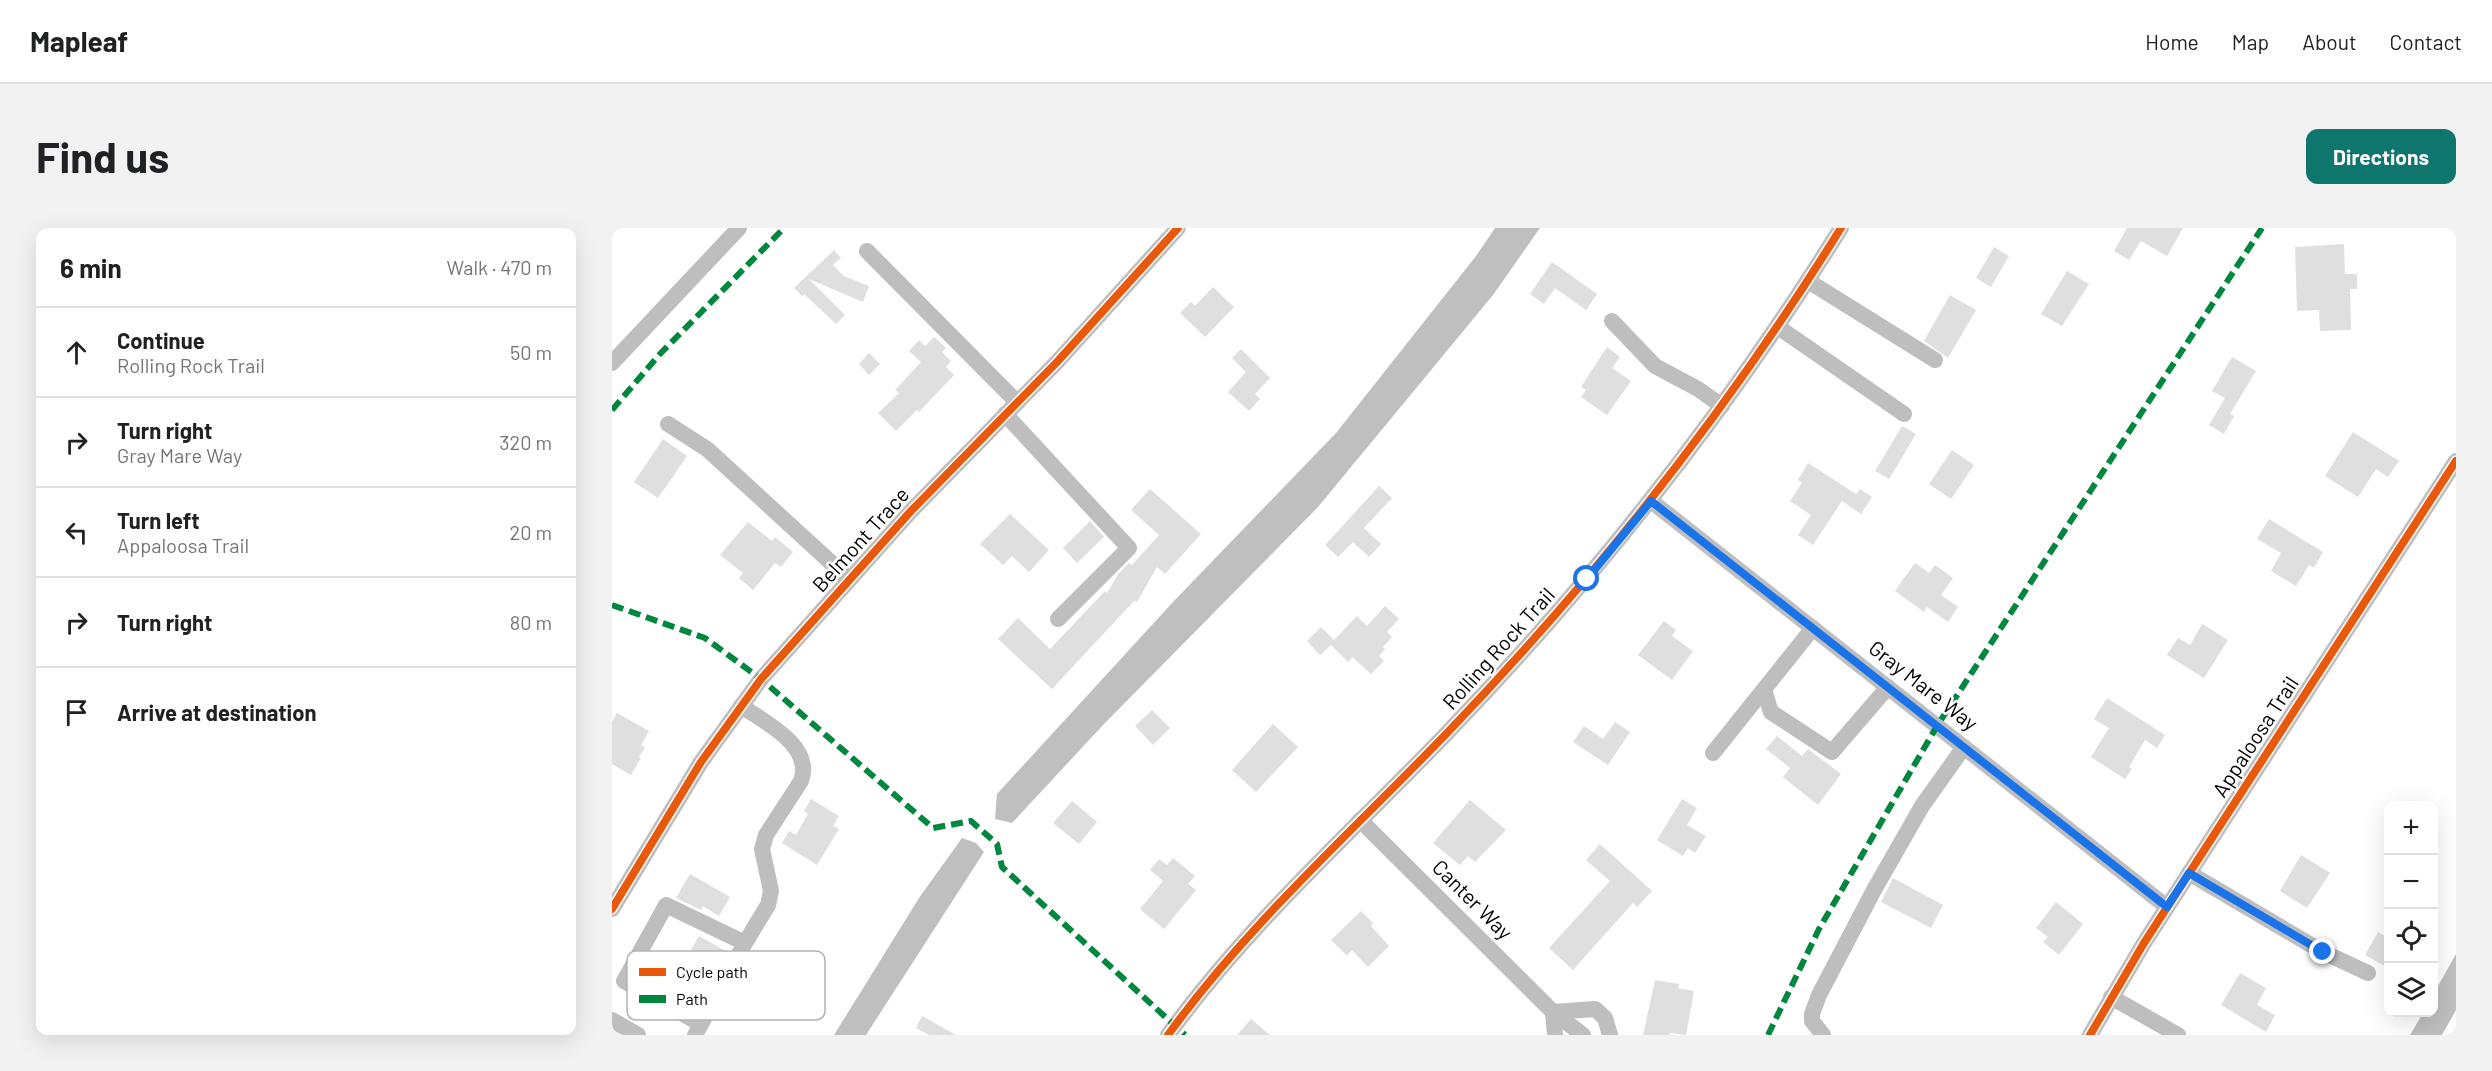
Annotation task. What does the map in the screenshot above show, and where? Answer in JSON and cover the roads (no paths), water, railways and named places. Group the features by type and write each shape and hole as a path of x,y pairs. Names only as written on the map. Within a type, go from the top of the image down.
{"street":[{"path":"612,363 739,228"},
{"name":"Belmont Trace","path":"612,909 661,825 761,679 911,511 1118,297 1178,228"},
{"name":"Rolling Rock Trail","path":"1168,1035 1237,947 1448,733 1523,652 1651,501 1778,327 1841,228"},
{"path":"867,251 1017,402"},
{"path":"1808,281 1935,360"},
{"path":"1612,321 1655,366 1698,389 1722,406"},
{"path":"1778,327 1904,414"},
{"path":"1005,414 1129,548 1058,619"},
{"path":"668,424 707,449 849,579"},
{"name":"Appaloosa Trail","path":"2090,1035 2167,907 2456,461"},
{"name":"Gray Mare Way","path":"1651,501 2167,907"},
{"path":"1713,753 1813,628"},
{"path":"1764,690 1772,712 1832,752 1888,687"},
{"path":"741,706 765,721 800,753 804,762 804,772 801,781 766,835 762,849 771,891 768,905 741,951"},
{"path":"1823,1035 1812,1021 1812,1014 1819,995 1874,890 1922,806 1964,747"},
{"name":"Canter Way","path":"1360,820 1553,1012 1583,1035"},
{"path":"2189,873 2323,952 2368,973"},
{"path":"641,951 666,905 745,943"},
{"path":"2111,997 2178,1035"},
{"path":"1556,1035 1553,1012 1595,1009 1605,1018 1610,1035"},
{"path":"612,1020 638,1035"},
{"path":"684,1020 698,1029"}]}
